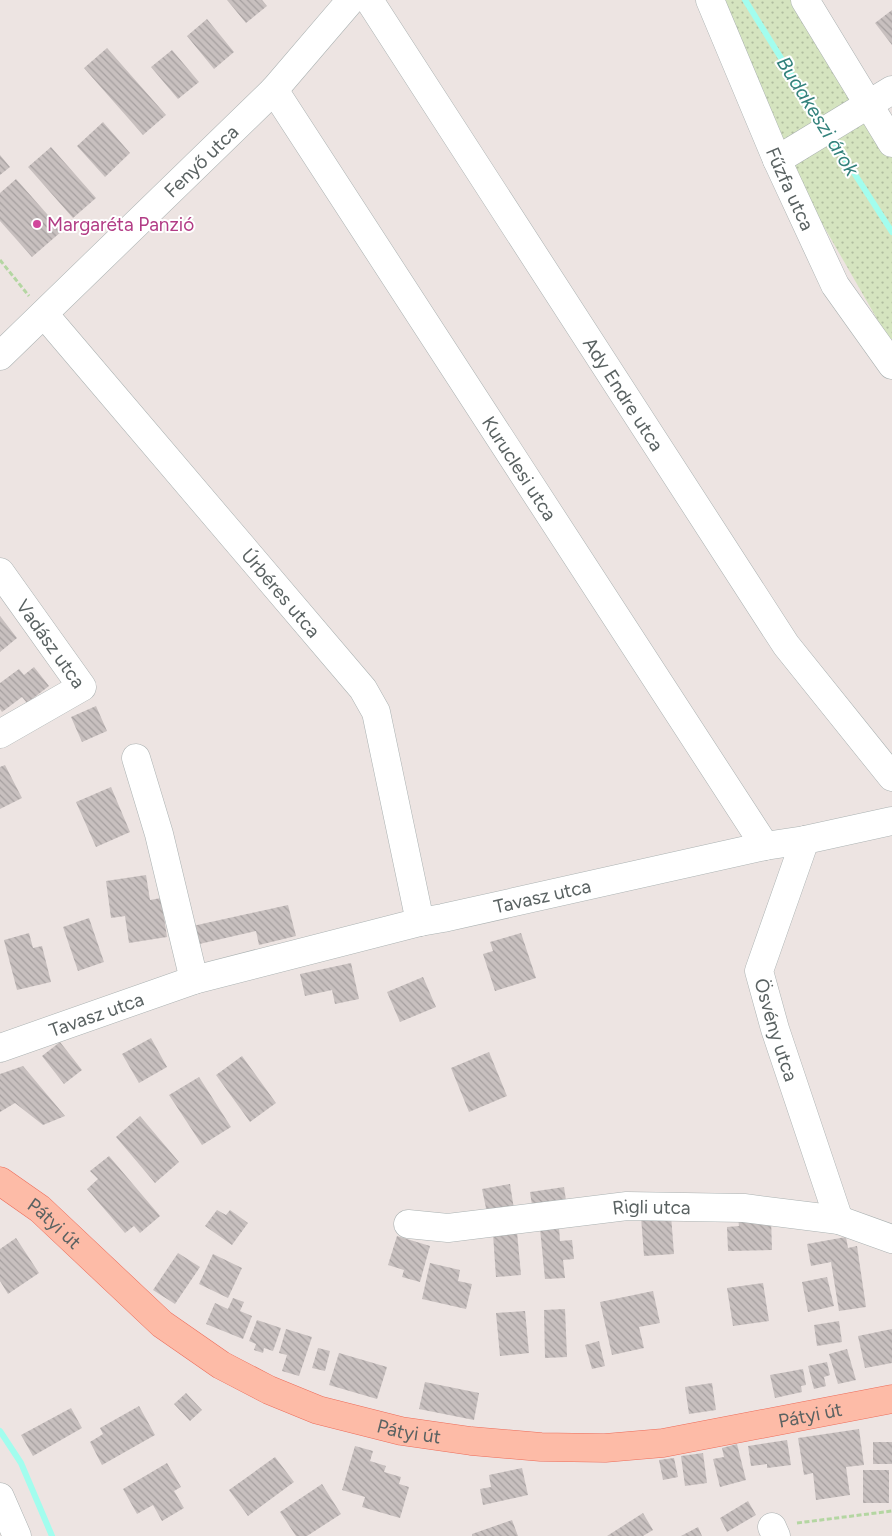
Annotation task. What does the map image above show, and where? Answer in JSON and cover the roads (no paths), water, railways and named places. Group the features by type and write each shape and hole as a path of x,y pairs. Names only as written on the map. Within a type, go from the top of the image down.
{"main road":[{"name":"Pátyi út","path":"0,1181 40,1209 162,1324 221,1365 269,1390 318,1410 401,1431 471,1441 541,1447 605,1448 663,1443 892,1399"}],"street":[{"name":"Fenyő utca","path":"0,356 274,90 351,0"},
{"name":"Ady Endre utca","path":"369,0 786,645 892,777"},
{"name":"Fűzfa utca","path":"710,0 777,160 835,285 892,365"},
{"path":"805,0 892,142"},
{"name":"Kuruclesi utca","path":"274,90 765,846"},
{"path":"777,160 869,106 892,90"},
{"name":"Úrbéres utca","path":"44,314 363,690 376,712 420,922"},
{"name":"Vadász utca","path":"0,572 82,687 0,734"},
{"path":"136,758 159,834 194,980"},
{"name":"Tavasz utca","path":"0,1048 194,980 420,922 765,846 805,840 892,821"},
{"name":"Ösvény utca","path":"805,840 759,970 775,1029 839,1220"},
{"name":"Rigli utca","path":"408,1224 448,1228 627,1206 744,1208 839,1220 892,1240"},
{"path":"0,1496 17,1536"}],"waterway":[{"name":"Budakeszi árok","path":"745,0 822,124"},
{"name":"Budakeszi árok","path":"829,134 892,232"},
{"path":"0,1431 21,1463 52,1536"}],"place":[{"name":"Margaréta Panzió","path":"37,224"}]}
